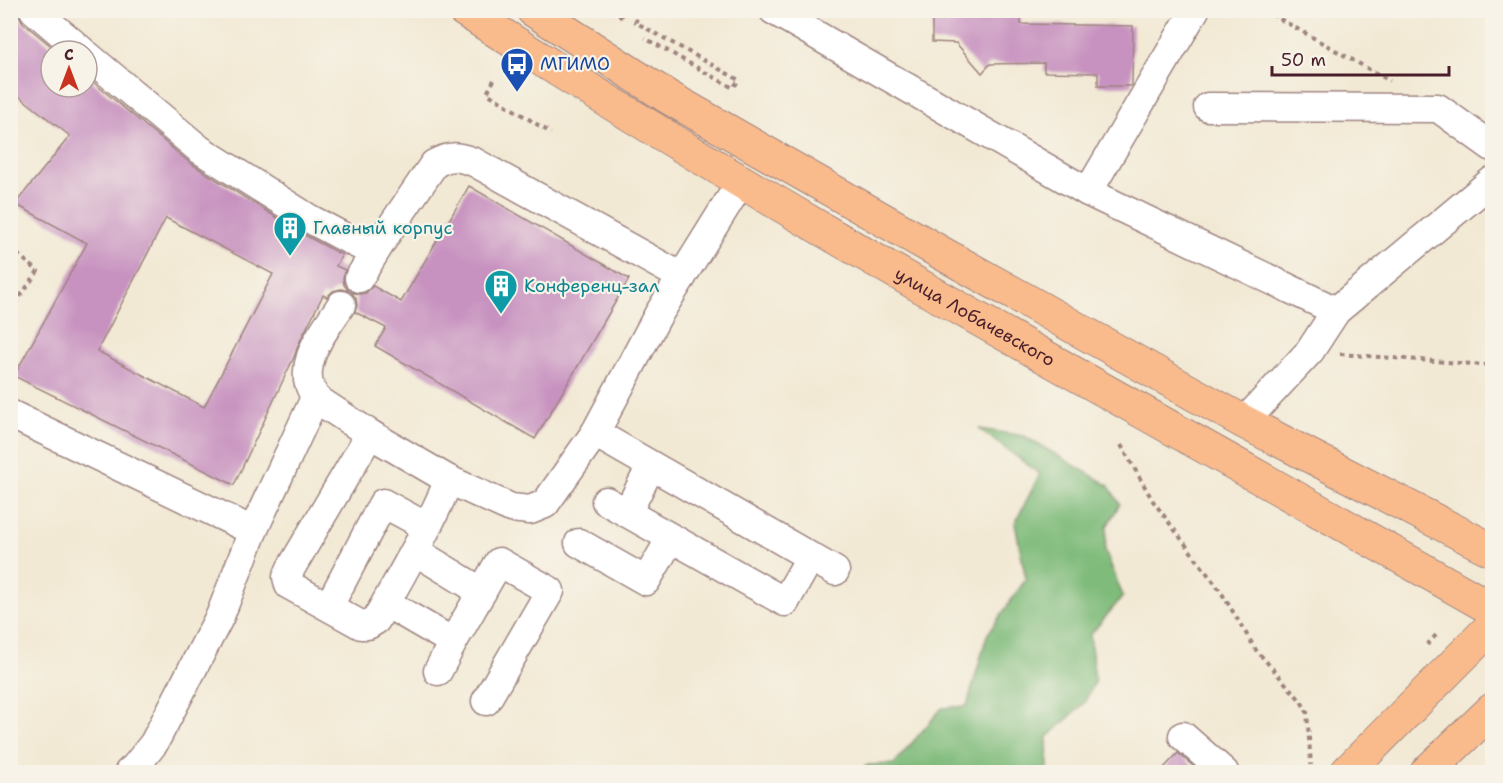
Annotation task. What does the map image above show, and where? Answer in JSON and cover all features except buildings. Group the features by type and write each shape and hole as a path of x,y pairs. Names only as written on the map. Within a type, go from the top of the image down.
{"main road":[{"name":"улица Лобачевского","path":"464,10 557,70 741,182 1492,609"},
{"path":"533,10 668,97 945,255 1244,422 1492,550"},
{"path":"1347,772 1492,626"},
{"path":"1427,772 1492,710"}],"lane":[{"path":"34,10 68,39"},
{"path":"773,10 1088,192 1336,311"},
{"path":"1088,192 1195,10"},
{"path":"99,65 199,149 310,219 374,253"},
{"path":"1208,107 1438,108 1492,147"},
{"path":"359,278 434,164 446,158 459,157 474,162 682,277"},
{"path":"1244,422 1310,351 1336,311 1492,180"},
{"path":"341,305 313,349 309,362 308,380 315,398 370,434 449,480 511,508 530,510 545,504 595,433 658,315 741,182"},
{"path":"129,772 154,743 220,616 253,531 315,398"},
{"path":"10,414 253,531"},
{"path":"595,433 822,565 785,602 617,507 651,466"},
{"path":"370,434 291,568 287,577 289,585 361,625 368,625 376,620 438,507 449,480"},
{"path":"329,606 383,503 482,592"},
{"path":"579,543 646,581 671,538"},
{"path":"438,671 499,562 550,591 486,701"},
{"path":"386,603 453,642"},
{"path":"1183,736 1224,772"}],"path":[{"path":"611,10 624,19"},
{"path":"1264,10 1397,85"},
{"path":"642,11 635,22 739,80 733,88 645,38"},
{"path":"494,80 487,93 551,133"},
{"path":"10,248 38,271 10,311"},
{"path":"1310,351 1492,365"},
{"path":"1121,445 1153,501 1221,592 1256,650 1301,700 1307,712 1311,765"},
{"path":"1427,645 1436,635"}],"green space":[{"path":"979,429 1024,436 1108,485 1120,504 1107,526 1105,550 1123,596 1090,635 1095,682 1084,703 1047,738 1048,772 856,772 868,765 894,764 942,708 967,706 987,635 1026,579 1015,523 1040,474"}],"place":[{"name":"МГИМО","path":"517,93"},
{"name":"Главный корпус","path":"290,257"},
{"name":"Конференц-зал","path":"501,315"}]}
